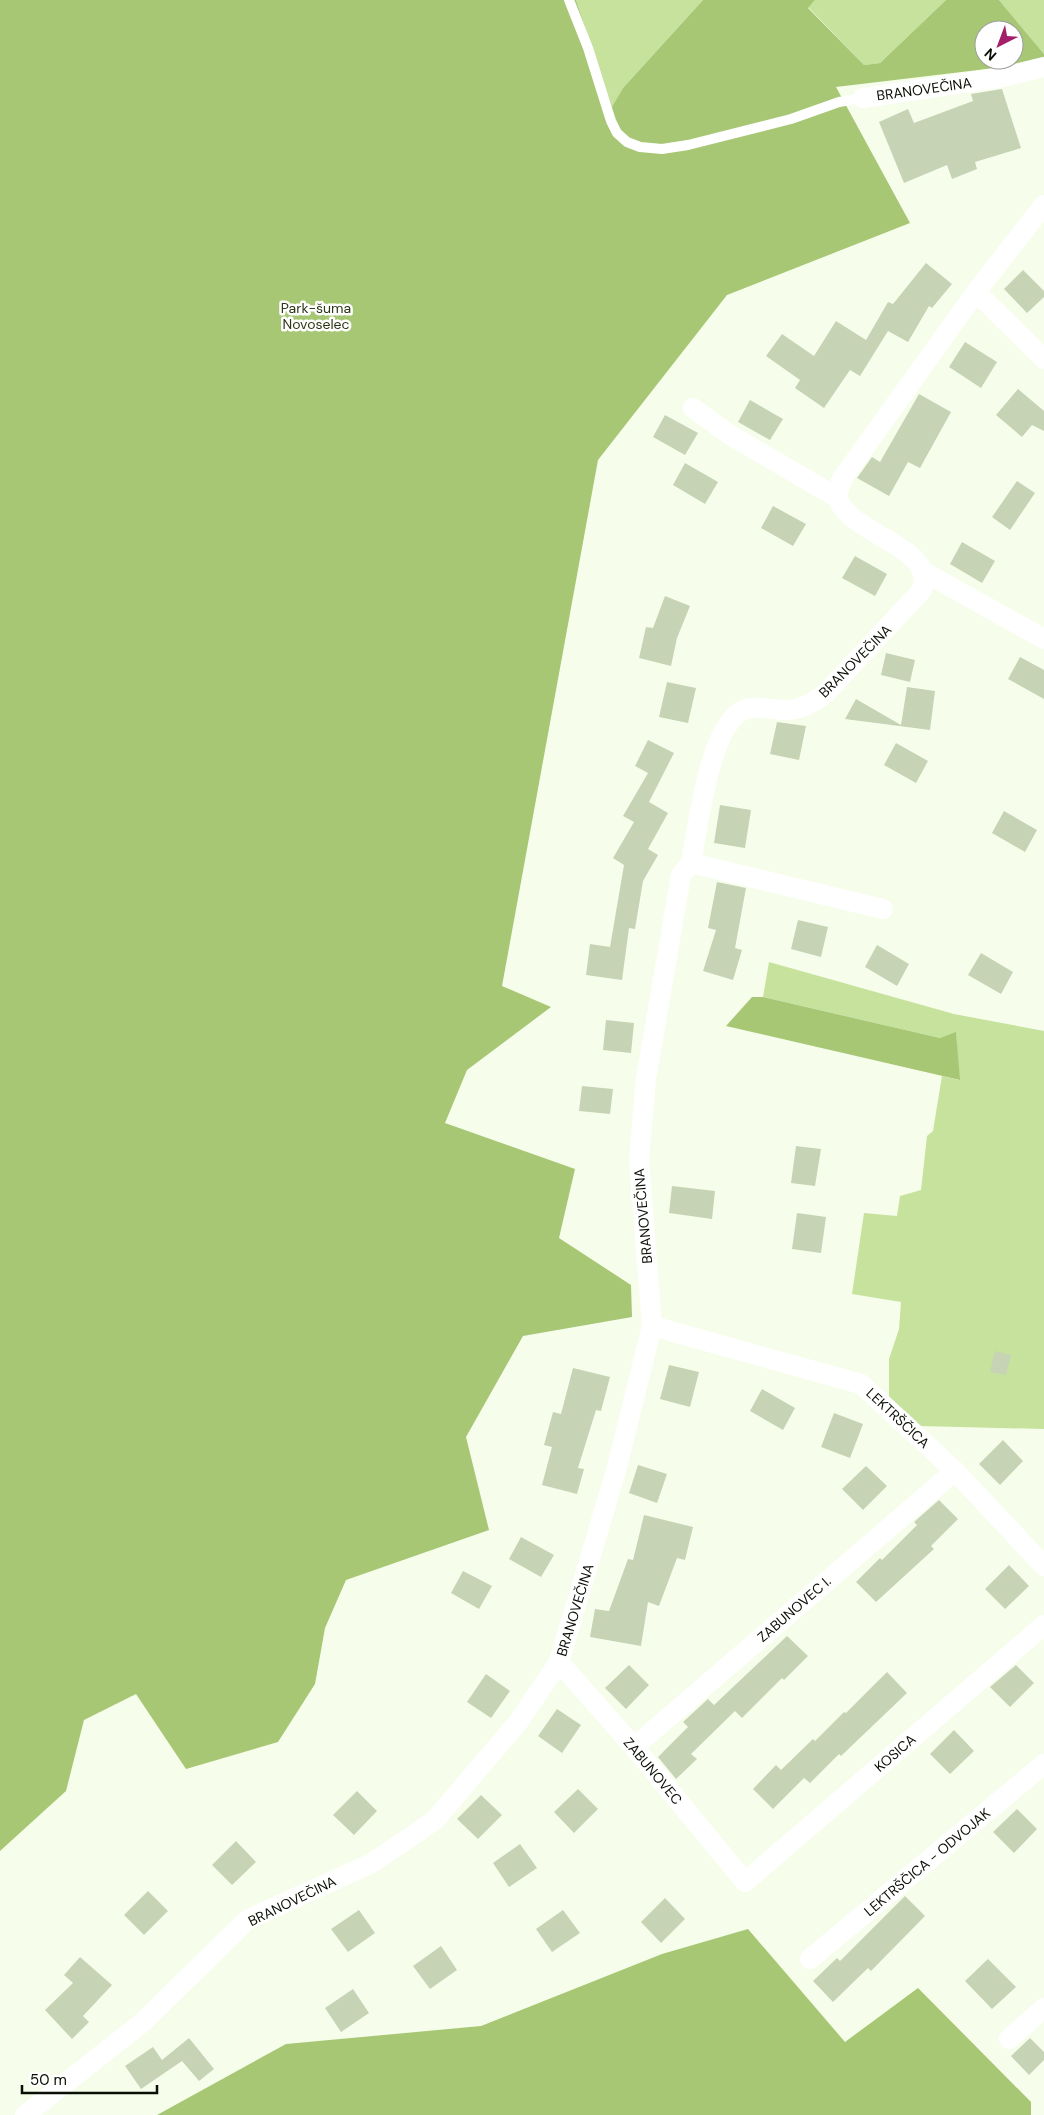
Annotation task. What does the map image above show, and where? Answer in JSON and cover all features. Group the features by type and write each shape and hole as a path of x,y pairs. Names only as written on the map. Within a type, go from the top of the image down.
{"street":[{"name":"BRANOVEČINA","path":"863,98 1003,77 1044,67"},
{"path":"838,498 842,479 976,292 1044,205"},
{"path":"976,292 1044,360"},
{"path":"693,408 730,435 838,498 844,510 908,554 924,572 979,605 1044,639"},
{"name":"BRANOVEČINA","path":"25,2115 143,2022 247,1920 372,1863 435,1820 520,1721 559,1662 616,1471 652,1326 638,1160 646,1079 681,875 691,863 711,763 720,736 731,720 745,709 763,707 787,710 808,706 826,693 918,595 925,583 924,572"},
{"path":"691,863 883,909"},
{"name":"LEKTRŠČICA","path":"652,1326 861,1384 955,1471 1044,1566"},
{"name":"ZABUNOVEC I.","path":"634,1747 955,1471"},
{"name":"KOSICA","path":"745,1882 1044,1624"},
{"name":"ZABUNOVEC","path":"559,1662 634,1747 745,1882"},
{"name":"LEKTRŠČICA - ODVOJAK","path":"810,1959 1044,1764"},
{"path":"1008,2039 1044,2008"}],"lane":[{"path":"569,0 588,48 611,121 617,133 626,142 640,147 662,149 688,145 791,119 839,102 863,98"}],"green space":[{"name":"Park-šuma Novoselec","path":"0,0 576,0 612,107 623,88 703,0 815,0 808,8 864,65 880,63 946,0 999,0 1016,20 974,20 974,70 977,70 836,87 910,223 727,295 598,460 502,986 551,1007 467,1070 445,1123 575,1169 559,1238 631,1285 632,1317 523,1336 466,1437 489,1530 346,1580 325,1628 315,1684 278,1742 186,1769 136,1694 84,1720 66,1791 0,1851"},
{"path":"576,0 703,0 623,88 612,108"},
{"path":"815,0 946,0 880,63 864,65 808,7"},
{"path":"999,0 1044,0 1044,54 1024,30 1024,20 1016,20"},
{"name":"Park-šuma Novoselec","path":"1024,30 1044,54 1044,62 1024,64"},
{"path":"769,962 954,1014 1044,1031 1044,1429 919,1426 889,1397 889,1359 899,1329 901,1302 852,1294 864,1213 897,1216 900,1196 921,1190 927,1136 933,1131 942,1076 959,1080 956,1033 940,1038 763,997"},
{"path":"752,997 763,997 940,1038 956,1032 960,1080 726,1026"},
{"path":"748,1929 845,2042 918,1988 1031,2102 1031,2115 157,2115 286,2044 481,2026 662,1954"}],"building":[{"path":"1002,89 1021,148 975,162 977,169 952,179 947,165 904,183 879,122 908,109 914,123 973,101 971,94"},
{"path":"926,263 952,284 932,308 929,306 908,342 888,331 860,376 850,370 824,408 795,388 800,380 766,356 782,334 814,356 836,321 866,340 888,302 893,304"},
{"path":"1023,270 1044,291 1044,297 1027,313 1004,289"},
{"path":"965,342 997,362 981,388 949,367"},
{"path":"1018,389 1044,411 1044,431 1032,425 1022,437 996,415"},
{"path":"919,394 951,412 920,468 908,462 889,496 857,478 872,457 880,462"},
{"path":"750,400 783,419 770,440 738,422"},
{"path":"665,415 698,433 685,455 653,437"},
{"path":"685,463 718,482 705,504 673,485"},
{"path":"1017,481 1035,493 1010,530 992,517"},
{"path":"773,506 806,524 793,546 761,528"},
{"path":"962,542 995,561 982,583 950,564"},
{"path":"855,556 887,574 875,596 842,578"},
{"path":"665,596 690,606 677,638 671,666 639,658 646,627 653,628"},
{"path":"886,653 915,660 910,682 881,675"},
{"path":"1020,657 1044,670 1044,699 1008,679"},
{"path":"667,682 696,688 688,723 659,717"},
{"path":"907,687 935,691 930,730 845,719 856,699 901,725"},
{"path":"777,722 806,726 799,760 770,754"},
{"path":"648,740 674,753 649,802 668,813 648,849 658,855 643,881 635,929 629,928 622,980 586,975 590,944 610,947 624,865 613,858 634,822 623,816 648,773 635,766"},
{"path":"896,743 928,761 916,783 884,765"},
{"path":"720,805 751,810 745,848 714,843"},
{"path":"1004,811 1037,830 1025,852 992,833"},
{"path":"717,882 746,888 735,948 742,950 733,980 703,971 716,930 708,928"},
{"path":"798,920 828,927 821,957 791,949"},
{"path":"877,945 909,964 897,986 865,967"},
{"path":"981,953 1013,972 1001,994 968,975"},
{"path":"606,1020 634,1023 631,1053 603,1050"},
{"path":"582,1086 613,1089 610,1114 579,1111"},
{"path":"796,1146 821,1149 815,1186 791,1183"},
{"path":"672,1186 715,1191 712,1219 669,1213"},
{"path":"797,1213 826,1217 821,1253 792,1249"},
{"path":"995,1351 1011,1355 1006,1375 990,1372"},
{"path":"669,1365 699,1372 690,1407 660,1399"},
{"path":"573,1368 610,1377 601,1411 596,1410 578,1468 584,1469 577,1494 542,1485 552,1447 544,1445 553,1412 561,1414"},
{"path":"762,1389 795,1408 783,1430 750,1411"},
{"path":"834,1413 863,1424 850,1458 821,1447"},
{"path":"1003,1440 1023,1461 1000,1485 979,1464"},
{"path":"638,1465 667,1474 657,1503 629,1493"},
{"path":"866,1466 887,1486 863,1510 842,1489"},
{"path":"939,1500 958,1519 931,1546 934,1549 876,1602 856,1582 880,1558 882,1560 917,1525 914,1522"},
{"path":"644,1515 693,1527 685,1560 677,1558 659,1606 648,1602 641,1646 590,1637 595,1609 609,1611 628,1559 633,1560"},
{"path":"521,1537 554,1555 541,1577 509,1559"},
{"path":"1009,1565 1029,1586 1005,1609 985,1589"},
{"path":"463,1571 492,1586 479,1609 451,1593"},
{"path":"787,1636 808,1656 784,1680 782,1678 742,1718 735,1711 691,1754 697,1759 676,1779 658,1757 688,1727 683,1722 708,1699 714,1705"},
{"path":"629,1665 649,1685 626,1709 605,1688"},
{"path":"1016,1665 1034,1683 1010,1707 990,1687"},
{"path":"887,1672 907,1693 841,1756 839,1754 810,1783 804,1778 773,1809 753,1789 776,1765 781,1770 813,1739 815,1741"},
{"path":"486,1674 510,1691 491,1718 467,1702"},
{"path":"557,1709 581,1725 562,1753 538,1736"},
{"path":"954,1730 974,1751 950,1774 930,1754"},
{"path":"578,1789 598,1809 574,1833 554,1812"},
{"path":"357,1791 377,1811 354,1835 333,1815"},
{"path":"481,1795 502,1815 478,1839 457,1819"},
{"path":"1017,1809 1037,1829 1014,1853 993,1832"},
{"path":"236,1841 256,1862 232,1885 212,1865"},
{"path":"520,1844 537,1868 509,1887 493,1863"},
{"path":"148,1891 168,1911 144,1935 124,1915"},
{"path":"905,1896 925,1916 871,1971 868,1968 833,2002 813,1981 837,1958 840,1961"},
{"path":"665,1898 685,1919 661,1943 641,1922"},
{"path":"359,1910 375,1933 348,1952 331,1929"},
{"path":"563,1910 580,1933 552,1952 536,1929"},
{"path":"441,1946 457,1970 430,1989 413,1966"},
{"path":"80,1957 112,1985 83,2016 89,2022 72,2039 45,2010 73,1983 64,1975"},
{"path":"988,1959 1016,1987 992,2009 965,1981"},
{"path":"353,1989 369,2013 341,2032 325,2008"},
{"path":"189,2038 214,2069 199,2081 182,2061 141,2089 125,2066 153,2047 162,2060"},
{"path":"1030,2038 1044,2052 1044,2060 1029,2075 1011,2056"}]}
